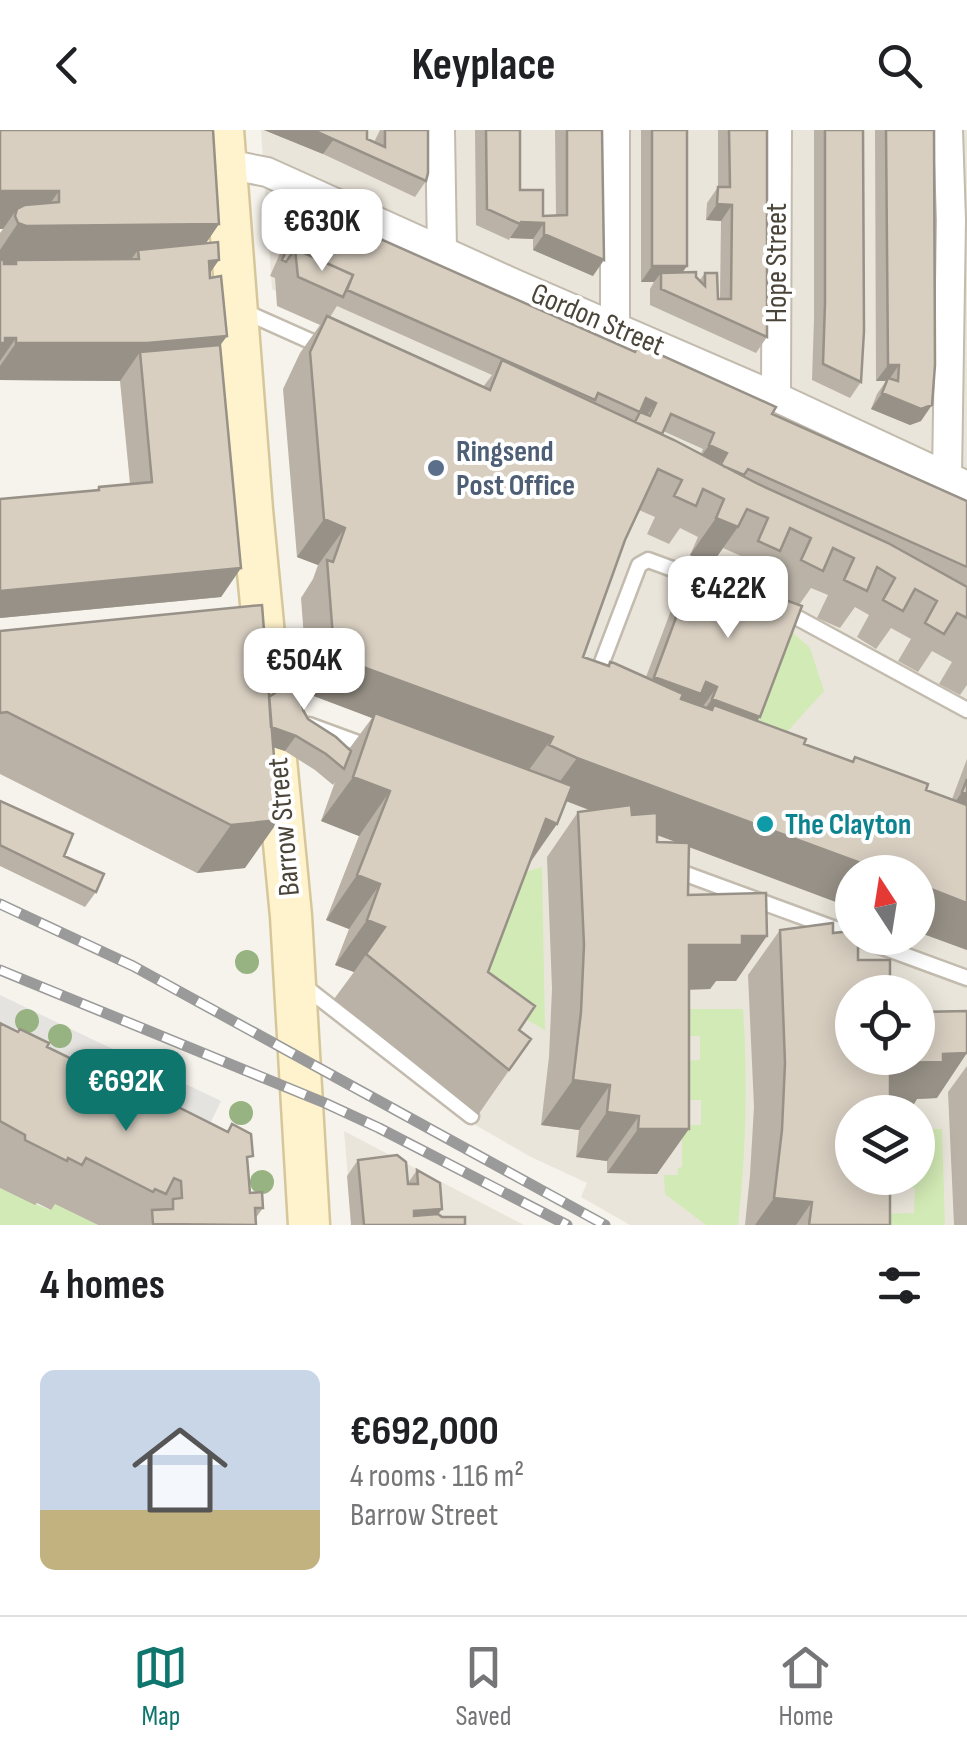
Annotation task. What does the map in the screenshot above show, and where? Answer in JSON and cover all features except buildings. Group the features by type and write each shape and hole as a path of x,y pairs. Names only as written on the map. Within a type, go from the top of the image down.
{"street":[{"path":"440,130 442,250"},
{"path":"614,130 614,325"},
{"name":"Hope Street","path":"776,130 776,397"},
{"path":"957,481 959,306 948,130 967,131"},
{"name":"Gordon Street","path":"224,147 266,172 957,481"},
{"name":"Barrow Street","path":"224,147 254,618 286,716 276,842 296,980 309,1225"}],"lane":[{"path":"236,308 335,352"},
{"path":"596,697 593,687 639,564 648,560 786,611 967,710"},
{"path":"286,716 380,752"},
{"path":"656,862 835,929"},
{"path":"906,955 967,978"},
{"path":"296,980 471,1116"}],"shaded area":[{"path":"261,130 967,130 967,1225 630,1225 581,1197 587,1183 472,1123 500,1084 475,398 272,289"},
{"path":"0,995 221,1101 204,1136 0,1040"},
{"path":"344,1131 524,1225 352,1225"}],"green space":[{"path":"792,632 810,648 824,691 786,733 752,738"},
{"path":"542,867 545,1030 473,990 519,874"},
{"path":"681,1009 743,1009 745,1117 738,1225 706,1225 665,1194 664,1175 678,1175 678,1168 682,1167 682,1125 701,1125 701,1100 682,1100 681,1061 700,1060 700,1036 681,1036"},
{"path":"935,1129 942,1129 945,1225 884,1225 884,1214 914,1213 915,1195 935,1195"},
{"path":"0,1188 50,1210 54,1203 98,1225 0,1225"}],"railway":[{"path":"0,904 133,966 605,1225"},
{"path":"0,970 325,1103 567,1225"}],"place":[{"name":"Ringsend Post Office","path":"436,468"},
{"name":"The Clayton","path":"765,824"}]}
